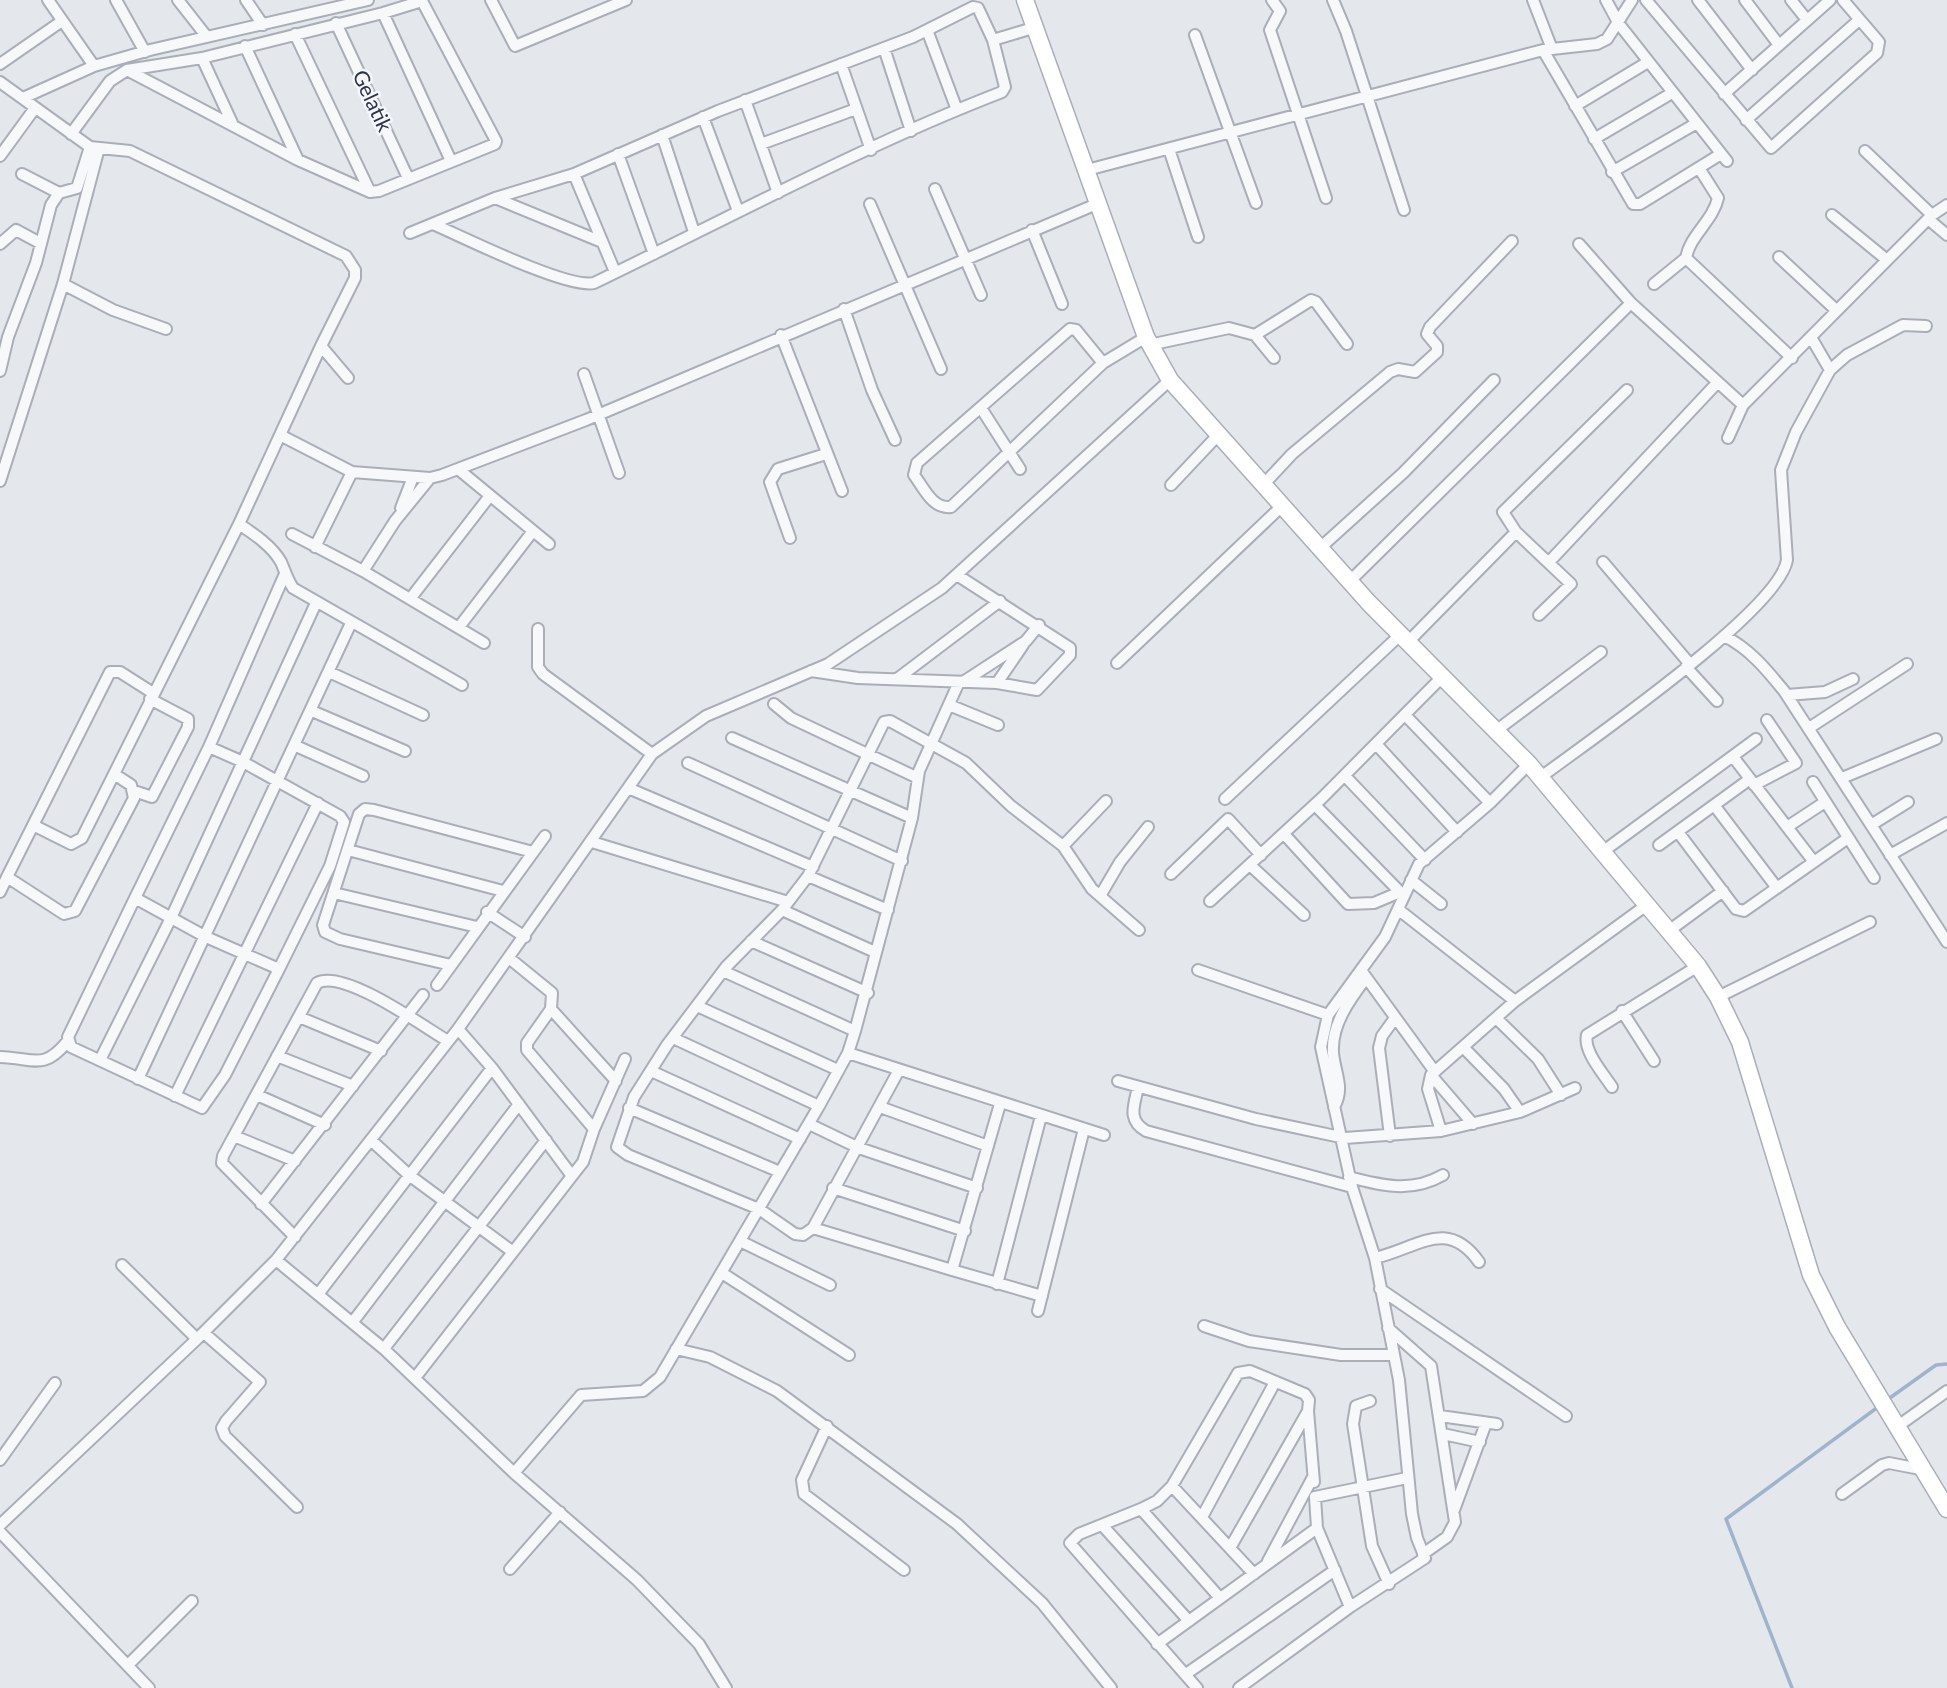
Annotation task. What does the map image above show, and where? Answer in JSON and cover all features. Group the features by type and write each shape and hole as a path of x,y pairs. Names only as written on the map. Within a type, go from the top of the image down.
{"main road":[{"path":"1025,0 1147,341 1170,380 1403,639 1443,676 1541,777 1605,850 1698,966 1718,997 1740,1042 1807,1265 1837,1326 1947,1509"}],"street":[{"path":"48,0 94,66"},
{"path":"116,0 145,52"},
{"path":"178,0 207,37"},
{"path":"246,0 263,25"},
{"path":"306,0 314,11"},
{"path":"23,98 94,66 365,0"},
{"path":"491,0 515,46 626,0"},
{"path":"1272,0 1280,11 1270,30 1326,198"},
{"path":"1332,0 1404,211"},
{"path":"1533,0 1548,49 1575,106 1630,202 1637,205 1699,168 1724,158 1619,24 1606,0"},
{"path":"1087,170 1548,49 1597,44 1607,39 1619,24 1632,0"},
{"path":"1646,0 1769,148 1877,54 1879,42 1843,0"},
{"path":"1698,0 1752,70"},
{"path":"1745,0 1779,45"},
{"path":"1791,0 1807,20"},
{"path":"1724,94 1830,0"},
{"path":"71,134 110,80 127,69 202,58 383,13 420,1 426,3 496,138 495,144 379,191 370,192 298,160 127,69"},
{"path":"410,233 495,198 573,174 703,117 884,48 976,7 993,40 1005,89 738,211 594,282 577,283 433,224"},
{"path":"383,13 451,161"},
{"path":"1746,120 1859,20"},
{"path":"0,64 62,21"},
{"name":"Gelatik","path":"336,23 408,178"},
{"path":"993,40 1034,28"},
{"path":"927,30 957,110"},
{"path":"295,34 370,192"},
{"path":"1195,35 1233,132 1256,204"},
{"path":"245,46 298,160"},
{"path":"884,48 911,131"},
{"path":"202,58 233,125"},
{"path":"1575,106 1648,62"},
{"path":"841,64 870,150"},
{"path":"0,82 71,134 95,148 130,150 346,256 355,270 355,278 239,524 78,842 62,840 33,825"},
{"path":"1594,139 1672,93"},
{"path":"745,100 778,193"},
{"path":"0,155 35,108"},
{"path":"761,144 856,109"},
{"path":"703,117 738,211"},
{"path":"1612,172 1697,123"},
{"path":"662,135 694,232"},
{"path":"0,370 4,335 40,243 51,205 60,193 77,188 95,148"},
{"path":"0,481 63,284 95,148"},
{"path":"1168,149 1198,237"},
{"path":"1865,151 1947,235"},
{"path":"618,154 654,254"},
{"path":"1654,284 1686,258 1694,238 1711,217 1718,198 1699,168"},
{"path":"22,174 60,193"},
{"path":"573,174 615,272"},
{"path":"935,189 981,295"},
{"path":"495,198 602,242"},
{"path":"280,435 352,472 430,478 592,417 1099,203"},
{"path":"870,204 941,369"},
{"path":"1728,438 1743,405 1812,339 1836,310 1930,217 1947,205"},
{"path":"1832,215 1887,260"},
{"path":"0,244 16,230 40,243"},
{"path":"1032,230 1062,304"},
{"path":"1264,484 1292,454 1390,372 1398,369 1415,372 1436,354 1437,346 1427,334 1430,327 1512,241"},
{"path":"1579,244 1631,303 1743,405"},
{"path":"1779,257 1836,310"},
{"path":"1686,258 1793,358"},
{"path":"63,284 113,310 166,329"},
{"path":"1255,335 1311,300 1316,302 1347,344"},
{"path":"1350,581 1631,303"},
{"path":"844,309 872,390 895,440"},
{"path":"1541,777 1744,620 1785,573 1787,559 1781,470 1796,432 1830,370 1847,355 1903,325 1926,326"},
{"path":"1103,363 1071,328 917,463 915,475 936,504 947,508 1009,454 1103,363 1147,341 1228,328 1255,335 1274,358"},
{"path":"781,335 842,491"},
{"path":"1812,339 1830,370"},
{"path":"321,346 348,378"},
{"path":"584,374 592,417 619,473"},
{"path":"149,1688 1,1522 200,1336 276,1260 458,1029 652,754 706,716 828,664 895,621 957,575 1170,380"},
{"path":"1320,548 1403,473 1494,380"},
{"path":"1550,561 1717,383"},
{"path":"1539,615 1571,583 1516,532 1503,512 1627,390"},
{"path":"981,408 1020,469"},
{"path":"1171,485 1219,434"},
{"path":"790,538 770,482 772,474 778,469 826,454"},
{"path":"458,469 489,497 550,544"},
{"path":"314,547 352,472"},
{"path":"395,521 414,477"},
{"path":"363,571 395,521 430,478"},
{"path":"410,599 489,497"},
{"path":"1117,663 1283,505"},
{"path":"239,524 265,544 281,562 285,576 293,588 462,685"},
{"path":"459,627 533,531"},
{"path":"1225,799 1403,639 1516,532"},
{"path":"292,534 363,571 484,643"},
{"path":"1603,562 1717,701"},
{"path":"810,671 897,679 997,683 1037,690 1070,655 1070,648 1039,625 957,575"},
{"path":"0,1057 44,1062 53,1059 68,1042 209,747 285,576"},
{"path":"897,679 1000,601"},
{"path":"100,1060 172,918 316,603"},
{"path":"138,1079 296,746 351,623"},
{"path":"997,683 1039,625"},
{"path":"538,629 538,667 543,674 652,754"},
{"path":"1724,636 1738,643 1765,668 1787,695 1947,942"},
{"path":"514,1473 581,1395 643,1391 660,1377 848,1053 868,993 875,952 902,861 918,778 949,705 961,682 1026,641"},
{"path":"1497,730 1601,652"},
{"path":"1809,728 1907,664"},
{"path":"0,891 110,672 120,672 151,696 188,719 188,727 152,797 134,791"},
{"path":"329,672 423,715"},
{"path":"1210,901 1315,805 1443,676"},
{"path":"1787,695 1825,692 1853,680"},
{"path":"774,704 792,718 918,778"},
{"path":"949,705 998,725"},
{"path":"312,711 405,751"},
{"path":"1406,716 1490,803"},
{"path":"1659,845 1714,805 1752,782 1796,763 1767,720"},
{"path":"899,1070 859,1148 833,1188 813,1228 803,1235 795,1234 759,1209 620,1151 617,1139 629,1108 673,1038 723,971 785,906 811,872 880,726 890,721 966,762 1003,798 1063,846 1100,896 1139,930"},
{"path":"732,738 755,751 851,789 912,818"},
{"path":"1605,850 1734,758 1756,739"},
{"path":"1842,778 1936,739"},
{"path":"1376,744 1457,832"},
{"path":"296,746 363,776"},
{"path":"68,1042 138,1079 202,1108 225,1075 330,866 343,829 344,822 340,816 243,762 209,747"},
{"path":"1734,758 1814,862"},
{"path":"688,763 902,861"},
{"path":"1334,1107 1340,1096 1333,1052 1335,1037 1350,999 1399,910 1402,894 1425,860 1490,803 1529,764"},
{"path":"6,877 64,914 75,911 134,799 131,785 114,774"},
{"path":"1345,776 1425,860"},
{"path":"1813,782 1874,878"},
{"path":"628,788 888,910"},
{"path":"1063,846 1106,802"},
{"path":"1787,827 1825,802"},
{"path":"1871,825 1908,802"},
{"path":"175,1096 318,803"},
{"path":"1315,805 1402,894"},
{"path":"1714,805 1777,888"},
{"path":"450,965 330,935 323,925 359,814 365,809 533,852"},
{"path":"1171,874 1228,819 1261,855"},
{"path":"1890,855 1947,823"},
{"path":"1100,896 1115,870 1148,827"},
{"path":"1678,832 1736,909 1744,911 1848,838"},
{"path":"1284,834 1348,904 1374,903 1402,894"},
{"path":"437,985 487,912 545,836"},
{"path":"592,842 785,906 875,952"},
{"path":"348,850 503,891"},
{"path":"1250,865 1304,915"},
{"path":"1410,880 1441,904"},
{"path":"1670,930 1723,891"},
{"path":"334,892 477,927"},
{"path":"135,898 206,937 279,968"},
{"path":"1441,1131 1429,1089 1433,1074 1515,1000 1648,904"},
{"path":"1399,910 1515,1000"},
{"path":"487,912 524,937"},
{"path":"1718,997 1870,922"},
{"path":"751,941 868,993"},
{"path":"509,958 552,993 551,1009 527,1043 527,1049 594,1129"},
{"path":"1612,1087 1585,1041 1592,1029 1698,966"},
{"path":"1198,970 1328,1015"},
{"path":"723,971 855,1031"},
{"path":"1239,1688 1350,1607 1425,1558 1417,1538 1407,1478 1399,1380 1375,1258 1350,1182 1321,1046 1328,1015 1364,975"},
{"path":"1364,975 1433,1074 1473,1124"},
{"path":"295,1237 222,1163 317,983 323,979 334,981 409,1014 448,1041"},
{"path":"261,1204 325,1125 422,995"},
{"path":"697,1006 838,1070"},
{"path":"551,1009 616,1081"},
{"path":"1622,1011 1654,1061"},
{"path":"299,1017 381,1051"},
{"path":"1390,1136 1379,1048 1382,1036 1395,1018"},
{"path":"1497,1019 1538,1059 1561,1096"},
{"path":"458,1029 492,1068 572,1176"},
{"path":"673,1038 819,1106"},
{"path":"1463,1047 1504,1089 1520,1112"},
{"path":"848,1053 1000,1104 1104,1135"},
{"path":"277,1056 353,1086"},
{"path":"418,1374 583,1163 594,1129 625,1059"},
{"path":"319,1293 492,1068"},
{"path":"651,1071 800,1139"},
{"path":"1118,1081 1340,1137 1441,1131 1520,1112 1574,1088"},
{"path":"1138,1087 1132,1117 1134,1123 1146,1131 1350,1182 1404,1188 1427,1184 1443,1175"},
{"path":"257,1095 325,1125"},
{"path":"355,1319 519,1104"},
{"path":"953,1270 1000,1104"},
{"path":"880,1107 988,1146"},
{"path":"629,1108 780,1172"},
{"path":"997,1284 1041,1116"},
{"path":"808,1124 859,1148 977,1188"},
{"path":"1038,1311 1084,1129"},
{"path":"234,1136 295,1161"},
{"path":"386,1346 546,1140"},
{"path":"372,1141 408,1174 513,1252"},
{"path":"833,1188 965,1231"},
{"path":"813,1228 1042,1296"},
{"path":"1375,1258 1446,1236 1470,1248 1479,1262"},
{"path":"740,1241 830,1285"},
{"path":"276,1260 319,1293 416,1377 514,1473 675,1617 707,1653 726,1688"},
{"path":"122,1265 200,1336 260,1382 222,1428 225,1436 298,1507"},
{"path":"722,1273 849,1355"},
{"path":"1380,1289 1566,1416"},
{"path":"1204,1326 1249,1341 1341,1355 1392,1355"},
{"path":"1388,1328 1431,1366 1443,1434 1453,1513 1452,1530 1423,1554"},
{"path":"677,1349 710,1357 746,1373 827,1426 957,1524 1042,1603 1111,1688"},
{"path":"1197,1688 1070,1543 1073,1537 1157,1501 1172,1486 1238,1373 1250,1371 1305,1395 1317,1528 1350,1607"},
{"path":"1202,1517 1275,1382"},
{"path":"0,1460 55,1383"},
{"path":"1897,1424 1947,1391"},
{"path":"1370,1401 1357,1404 1353,1416 1361,1488 1372,1546 1389,1584"},
{"path":"1230,1548 1308,1412"},
{"path":"1440,1416 1491,1424 1480,1442 1453,1513"},
{"path":"827,1426 802,1480 804,1494 904,1570"},
{"path":"1443,1434 1480,1442"},
{"path":"1842,1494 1881,1465 1889,1463 1925,1470"},
{"path":"1266,1565 1313,1477"},
{"path":"1315,1497 1407,1478"},
{"path":"1172,1486 1254,1574"},
{"path":"1141,1509 1220,1598"},
{"path":"510,1569 561,1513"},
{"path":"1102,1525 1189,1621"},
{"path":"1157,1644 1317,1528"},
{"path":"1186,1674 1335,1570"},
{"path":"128,1665 192,1601"}],"waterway":[{"path":"1887,1400 1936,1365 1947,1364"},
{"path":"1792,1688 1726,1519 1878,1407"}]}
